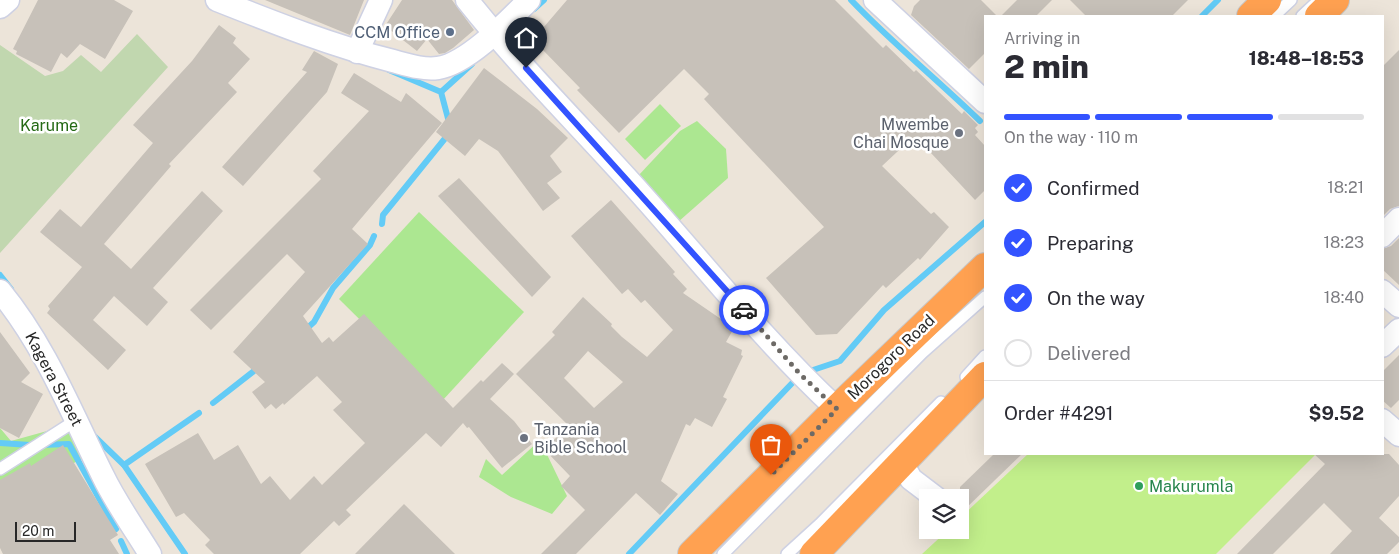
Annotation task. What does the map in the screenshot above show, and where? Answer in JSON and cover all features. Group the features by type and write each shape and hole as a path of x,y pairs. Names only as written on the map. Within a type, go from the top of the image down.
{"highway":[{"path":"1252,15 1267,0"},
{"path":"1320,15 1335,0"},
{"name":"Morogoro Road","path":"692,554 837,409 984,268"},
{"path":"814,554 984,377"}],"street":[{"path":"0,7 8,0"},
{"path":"217,0 357,52 422,68 439,68 454,63 495,34 528,0"},
{"path":"357,52 381,0"},
{"path":"467,0 495,34 616,166 800,374 837,409"},
{"path":"879,1 984,101"},
{"path":"1384,234 1399,219"},
{"name":"Kagera Street","path":"0,291 16,311 49,364 71,406 75,421 103,477 150,554"},
{"path":"1384,292 1399,306"},
{"path":"1384,344 1399,330"},
{"path":"1384,422 1399,435"},
{"path":"902,463 911,478 925,489"}],"lane":[{"path":"1275,15 1291,0"},
{"path":"1303,15 1319,0"},
{"name":"Morogoro Road","path":"723,554 922,354 984,298"},
{"path":"787,554 820,524 984,357"},
{"path":"0,469 75,421"}],"green space":[{"name":"Karume","path":"137,34 168,67 0,253 0,45 45,76 63,71 81,55 101,72"},
{"path":"660,104 681,126 645,160 625,139"},
{"path":"697,121 726,149 728,178 678,222 638,176 680,131"},
{"path":"419,212 524,312 442,401 339,299"},
{"path":"83,421 81,459 17,495 0,496 0,428 11,441"},
{"path":"540,440 567,496 552,514 511,497 479,477 486,459 502,475"},
{"name":"Makurumla","path":"1027,455 1315,455 1216,554 922,554 938,539 969,539 969,510"}],"building":[{"path":"38,0 114,0 133,11 105,59 80,44 67,58 61,53 51,72 16,54 17,51 13,49"},
{"path":"265,0 364,0 350,35"},
{"path":"402,0 452,0 474,30 445,53 439,54 427,39 417,51 385,26"},
{"path":"567,0 835,0 883,48 886,45 914,72 916,70 962,114 964,111 978,125 975,128 978,132 975,135 984,145 984,191 975,200 916,137 912,138 882,166 931,214 934,212 949,227 920,260 918,258 886,288 883,285 837,334 816,335 766,278 824,227 704,99 709,94 684,69 619,133 577,90 580,88 539,46 537,35"},
{"path":"920,0 981,0 996,15 984,15 984,54 969,69 911,15 914,6"},
{"path":"1017,0 1052,0 1037,15 1002,15"},
{"path":"1070,0 1188,0 1173,15 1085,15"},
{"path":"219,25 236,38 233,43 250,59 228,83 237,92 169,164 171,166 104,244 131,269 202,191 223,211 153,288 168,302 147,326 114,296 93,320 126,350 108,370 47,313 50,309 48,306 82,267 40,232 60,209 81,227 153,143 133,125 192,61"},
{"path":"1399,50 1399,206 1390,209 1384,215 1384,65"},
{"path":"314,51 338,64 327,92 243,186 222,167 307,72 302,70"},
{"path":"484,68 537,109 568,138 550,156 562,172 547,183 560,198 543,211 498,151 479,139 465,156 436,132"},
{"path":"354,73 401,102 406,93 442,123 352,229 368,244 303,316 322,343 329,337 333,342 364,314 453,408 481,380 483,382 502,363 514,374 490,399 514,421 532,444 502,468 469,427 467,428 463,423 441,447 426,433 346,510 351,515 339,526 334,521 300,554 214,554 205,545 210,540 184,513 176,517 145,464 198,433 214,460 238,445 261,484 270,476 290,500 314,476 322,485 365,443 333,410 342,402 317,376 284,405 283,403 276,409 271,404 265,409 252,392 265,382 233,352 305,272 287,254 211,330 190,310 321,179 313,171 369,111 341,93"},
{"path":"459,178 551,277 532,297 438,196"},
{"path":"611,200 675,272 673,274 687,289 683,293 734,328 726,342 742,350 741,355 743,356 723,397 727,399 712,427 695,418 690,426 686,424 661,481 678,494 660,515 636,493 576,554 541,554 585,510 561,486 570,476 544,449 569,426 516,374 555,335 552,332 583,297 612,324 611,326 622,337 647,357 673,330 645,300 641,303 628,289 622,294 571,236","holes":["588,351 623,382 594,408 564,378"]},
{"path":"1399,238 1399,285 1384,271 1384,248 1391,246"},
{"path":"0,332 30,373 21,382 43,394 19,438 0,428"},
{"path":"1399,355 1399,400 1391,408 1384,402 1384,370"},
{"path":"63,445 118,535 110,540 119,554 3,554 0,548 0,480 30,463 31,466"},
{"path":"1389,454 1399,465 1399,496 1379,518 1399,537 1399,542 1387,554 1330,554 1352,531 1324,503 1273,554 1237,554 1325,464 1315,455"},
{"path":"993,455 1021,455 969,505 969,489 960,489"},
{"path":"404,504 455,554 355,554"}],"waterway":[{"path":"534,9 544,0"},
{"path":"851,0 980,121"},
{"path":"1203,15 1218,0"},
{"path":"441,92 472,64"},
{"path":"382,224 383,215 447,136 450,126 441,92 389,70"},
{"path":"807,372 840,361 884,310 984,223"},
{"path":"304,331 314,322 333,288 370,245 374,236"},
{"path":"0,275 11,289"},
{"path":"213,403 259,367"},
{"path":"629,554 798,377"},
{"path":"124,465 199,413"},
{"path":"92,434 124,465 185,554"},
{"path":"0,443 30,445"},
{"path":"40,445 69,444 116,529"},
{"path":"121,541 127,554"}],"way so far":[{"path":"744,310 800,374 837,409 771,475"}],"place":[{"name":"CCM Office","path":"450,32"},
{"name":"Mwembe Chai Mosque","path":"959,133"},
{"name":"Tanzania Bible School","path":"524,438"},
{"name":"Makurumla","path":"1139,486"}],"route":[{"path":"526,68 744,310"}]}
